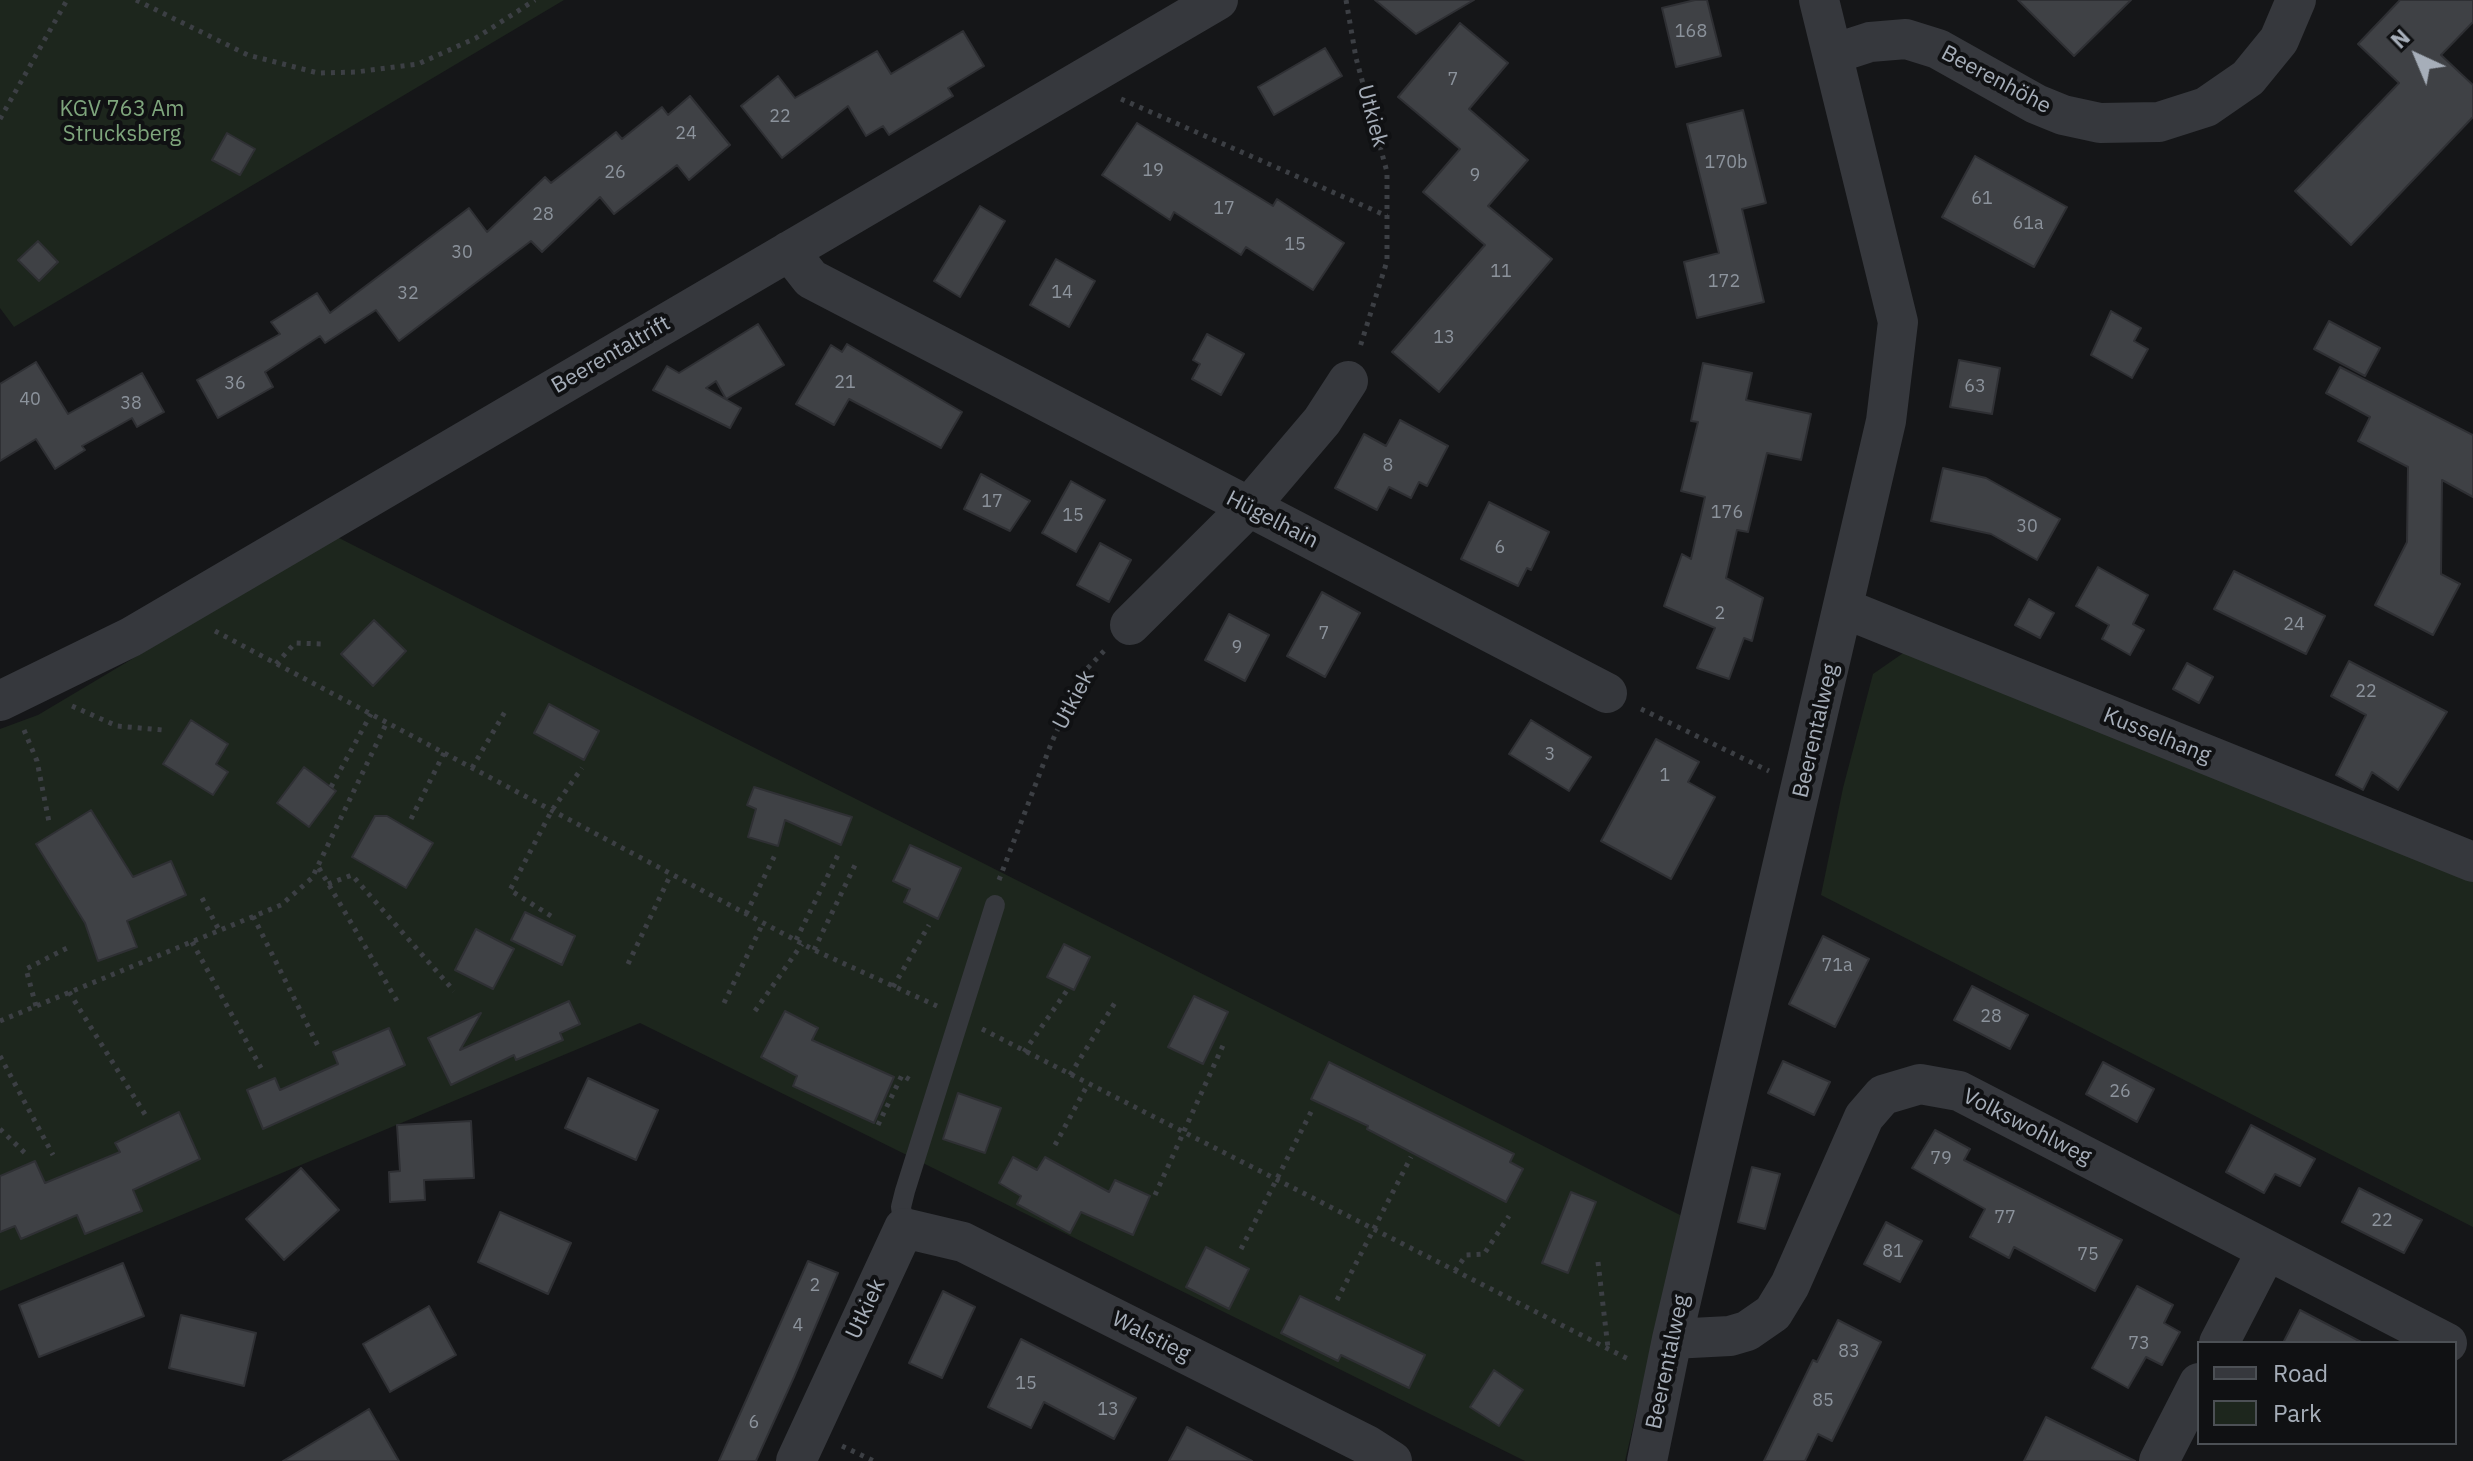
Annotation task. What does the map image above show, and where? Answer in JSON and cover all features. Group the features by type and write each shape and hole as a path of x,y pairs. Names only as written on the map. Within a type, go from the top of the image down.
{"street":[{"name":"Beerentaltrift","path":"3,700 46,681 187,604 1218,0"},
{"name":"Beerentalweg","path":"1647,1461 1672,1339 1886,421 1898,322 1819,0"},
{"name":"Beerenhöhe","path":"1833,54 1870,42 1906,39 1938,49 2036,104 2063,115 2100,123 2159,122 2206,107 2248,78 2279,40 2296,0"},
{"name":"Hügelhain","path":"789,251 798,267 811,279 1607,693"},
{"path":"1130,625 1248,508 1322,421 1348,381"},
{"name":"Kusselhang","path":"1843,608 2473,862"},
{"name":"Volkswohlweg","path":"1672,1339 1730,1336 1747,1331 1773,1313 1790,1285 1864,1117 1883,1095 1920,1084 1959,1091 2443,1341"},
{"name":"Utkiek","path":"796,1461 904,1228"},
{"name":"Walstieg","path":"904,1228 963,1242 1367,1445 1392,1461"},
{"path":"2220,1341 2266,1252"},
{"path":"2159,1461 2197,1387"}],"lane":[{"name":"Utkiek","path":"904,1228 901,1207 995,905"}],"path":[{"path":"0,119 67,0"},
{"path":"136,0 248,55 318,73 418,64 476,38 535,0"},
{"name":"Utkiek","path":"1346,0 1356,58 1387,172 1387,261 1348,381"},
{"path":"1131,104 1387,216"},
{"path":"187,604 199,623 814,950 961,1017 1024,1052 1639,1364"},
{"name":"Utkiek","path":"995,905 998,883 1046,758 1083,673 1130,625"},
{"path":"276,664 295,643 324,644"},
{"path":"46,681 72,706 117,726 163,730"},
{"path":"1607,693 1769,771"},
{"path":"3,700 26,733 37,761 49,822"},
{"path":"472,768 506,710"},
{"path":"331,787 371,714"},
{"path":"0,1021 281,905 312,878 387,722"},
{"path":"411,819 444,753"},
{"path":"551,916 510,890 552,810 582,768"},
{"path":"755,1011 799,942 839,853"},
{"path":"746,914 775,855"},
{"path":"814,950 856,863"},
{"path":"318,867 397,1001"},
{"path":"628,964 671,874"},
{"path":"328,884 352,875 454,991"},
{"path":"202,898 219,930"},
{"path":"253,916 320,1050"},
{"path":"724,1003 763,923"},
{"path":"893,987 929,925"},
{"path":"192,942 261,1068"},
{"path":"36,1006 26,969 69,947"},
{"path":"1024,1052 1068,989"},
{"path":"69,992 146,1116"},
{"path":"1070,1075 1116,1001"},
{"path":"1155,1195 1225,1041"},
{"path":"0,1056 53,1155"},
{"path":"878,1125 902,1075 937,1094"},
{"path":"1055,1145 1088,1084"},
{"path":"1241,1249 1274,1179 1312,1110"},
{"path":"0,1129 28,1156"},
{"path":"1337,1300 1411,1157"},
{"path":"1455,1271 1466,1255 1484,1254 1509,1216"},
{"path":"1598,1262 1608,1348"}],"green space":[{"name":"KGV 763 Am Strucksberg","path":"0,0 564,0 14,327 0,308"},
{"path":"337,537 1682,1216 1625,1461 1525,1461 640,1023 0,1291 0,729 38,715"},
{"path":"1922,640 2473,862 2473,1227 1821,895 1843,788 1873,674"}],"building":[{"path":"1375,0 1474,0 1416,34"},
{"path":"1707,0 1721,56 1676,67 1662,8"},
{"path":"2018,0 2131,0 2074,56"},
{"path":"2400,0 2473,0 2473,22 2441,55 2473,85 2473,117 2351,245 2295,191 2399,83 2358,44"},
{"path":"1460,23 1508,63 1469,109 1528,160 1488,206 1552,259 1439,392 1392,352 1485,245 1423,192 1460,149 1398,97"},
{"path":"963,31 984,66 948,88 953,96 889,135 883,126 866,136 848,106 782,158 741,106 778,76 795,98 877,51 891,74"},
{"path":"1325,48 1342,76 1274,115 1258,87"},
{"path":"690,96 730,145 689,180 677,165 614,214 600,197 542,252 531,241 399,341 376,310 325,343 320,336 265,372 273,387 218,418 197,380 280,334 271,322 317,293 330,313 469,208 487,232 545,177 551,183 616,132 622,139 662,107 668,115"},
{"path":"1743,110 1766,203 1742,209 1764,302 1697,318 1684,262 1719,253 1687,124"},
{"path":"1137,123 1273,206 1277,199 1344,243 1313,290 1246,247 1241,255 1174,212 1170,220 1102,175"},
{"path":"227,133 255,149 240,175 212,160"},
{"path":"1975,156 2067,207 2034,267 1942,217"},
{"path":"980,206 1005,221 960,297 934,281"},
{"path":"38,241 58,262 39,281 18,260"},
{"path":"1056,259 1095,281 1069,327 1030,305"},
{"path":"2111,311 2141,328 2134,341 2148,349 2132,378 2091,355"},
{"path":"2329,321 2380,348 2365,376 2314,349"},
{"path":"758,324 784,365 726,399 716,381 706,388 741,408 730,428 653,390 667,366 679,373"},
{"path":"1207,334 1244,354 1221,395 1192,379 1200,364 1193,360"},
{"path":"847,344 962,412 941,448 849,399 834,425 796,404 831,345 842,352"},
{"path":"1959,360 2000,368 1992,414 1950,407"},
{"path":"36,362 68,414 142,373 164,412 137,427 132,418 82,446 85,450 55,469 36,439 0,461 0,384"},
{"path":"1703,363 1752,373 1746,400 1811,414 1801,460 1767,453 1748,532 1737,530 1726,578 1763,598 1752,641 1744,638 1729,679 1697,668 1715,628 1664,606 1682,554 1691,559 1705,497 1681,491 1698,422 1691,421"},
{"path":"2340,367 2473,435 2473,497 2442,480 2441,574 2460,584 2433,635 2375,605 2407,542 2408,467 2358,441 2370,417 2326,393"},
{"path":"1400,420 1448,446 1427,486 1419,482 1411,498 1389,487 1377,510 1335,488 1364,434 1386,446"},
{"path":"1943,468 1986,478 2060,519 2037,560 1991,534 1931,521"},
{"path":"981,474 1030,501 1010,531 964,509"},
{"path":"1071,481 1105,500 1076,552 1042,533"},
{"path":"1489,502 1549,532 1531,570 1527,568 1518,586 1461,559"},
{"path":"1100,543 1131,560 1109,602 1077,585"},
{"path":"2098,567 2148,595 2133,624 2144,630 2130,655 2102,639 2109,625 2076,606"},
{"path":"2234,571 2325,616 2306,654 2214,609"},
{"path":"1322,592 1360,613 1325,677 1287,656"},
{"path":"2029,599 2054,613 2040,638 2015,625"},
{"path":"1229,614 1269,635 1245,681 1205,660"},
{"path":"374,620 406,651 373,686 341,654"},
{"path":"2349,661 2447,712 2398,790 2372,772 2363,790 2336,775 2366,715 2331,696"},
{"path":"2187,663 2213,677 2199,703 2173,689"},
{"path":"549,704 599,731 584,760 534,733"},
{"path":"191,720 228,744 216,764 228,772 213,795 163,764"},
{"path":"1531,720 1591,757 1569,791 1509,754"},
{"path":"1656,739 1699,762 1688,782 1715,797 1671,879 1601,841"},
{"path":"304,767 336,791 309,827 277,803"},
{"path":"754,787 852,817 841,845 785,820 778,846 748,837 756,809 747,805"},
{"path":"91,810 133,877 171,861 186,895 127,921 137,947 98,961 85,923 36,844"},
{"path":"375,816 387,816 433,843 406,888 352,857"},
{"path":"910,845 961,868 938,919 904,902 910,889 893,881"},
{"path":"525,912 575,936 562,965 511,940"},
{"path":"476,929 514,949 493,989 455,970"},
{"path":"1823,936 1869,959 1835,1027 1789,1004"},
{"path":"1064,944 1090,957 1074,990 1047,977"},
{"path":"1972,986 2028,1015 2010,1049 1954,1020"},
{"path":"1194,996 1228,1012 1203,1064 1168,1047"},
{"path":"569,1001 580,1024 560,1033 563,1040 516,1060 514,1055 451,1085 428,1038 481,1013 460,1050"},
{"path":"785,1011 818,1028 812,1040 894,1077 874,1123 793,1086 797,1076 761,1057"},
{"path":"389,1028 405,1065 263,1129 247,1090 275,1078 280,1090 338,1064 333,1052"},
{"path":"1783,1061 1830,1082 1814,1115 1768,1093"},
{"path":"1329,1062 1514,1154 1510,1162 1523,1169 1506,1202 1367,1129 1368,1126 1311,1099"},
{"path":"2103,1062 2154,1089 2137,1122 2086,1094"},
{"path":"588,1078 658,1110 636,1160 565,1128"},
{"path":"958,1093 1001,1108 985,1153 943,1139"},
{"path":"179,1112 200,1159 133,1190 142,1211 85,1234 77,1215 21,1239 15,1226 0,1232 0,1176 35,1161 45,1183 120,1152 115,1143"},
{"path":"471,1121 474,1178 424,1180 425,1200 390,1202 389,1172 400,1171 397,1125"},
{"path":"2251,1125 2315,1159 2300,1186 2275,1174 2264,1193 2226,1172"},
{"path":"1935,1130 1970,1149 1964,1160 2122,1240 2095,1291 2014,1247 2009,1258 1970,1237 1985,1209 1912,1168"},
{"path":"1013,1157 1037,1170 1045,1157 1109,1192 1115,1180 1150,1196 1133,1235 1081,1212 1070,1233 1017,1204 1021,1196 999,1183"},
{"path":"1752,1167 1780,1174 1765,1229 1738,1222"},
{"path":"301,1168 339,1210 284,1260 246,1219"},
{"path":"2359,1188 2422,1220 2404,1253 2342,1222"},
{"path":"1571,1192 1596,1202 1568,1273 1542,1263"},
{"path":"500,1212 571,1243 548,1294 478,1262"},
{"path":"1886,1222 1922,1241 1900,1282 1864,1264"},
{"path":"1206,1247 1249,1269 1229,1309 1186,1287"},
{"path":"808,1261 838,1273 794,1377 756,1461 719,1461"},
{"path":"123,1263 144,1316 39,1357 19,1305"},
{"path":"2137,1286 2173,1305 2164,1323 2180,1332 2162,1365 2146,1357 2128,1388 2092,1368"},
{"path":"943,1291 975,1307 942,1378 909,1363"},
{"path":"1300,1296 1425,1355 1409,1388 1341,1355 1338,1361 1281,1333"},
{"path":"429,1306 456,1355 390,1392 363,1344"},
{"path":"2300,1310 2359,1341 2284,1341"},
{"path":"181,1315 256,1333 244,1386 169,1368"},
{"path":"1838,1320 1881,1342 1832,1441 1818,1434 1805,1461 1764,1461 1813,1360 1817,1362"},
{"path":"1021,1339 1136,1398 1114,1439 1044,1402 1031,1428 988,1407"},
{"path":"1494,1370 1523,1390 1499,1426 1470,1407"},
{"path":"369,1409 399,1461 283,1461"},
{"path":"2046,1417 2135,1461 2024,1461"},
{"path":"1187,1427 1252,1461 1169,1461"}]}
